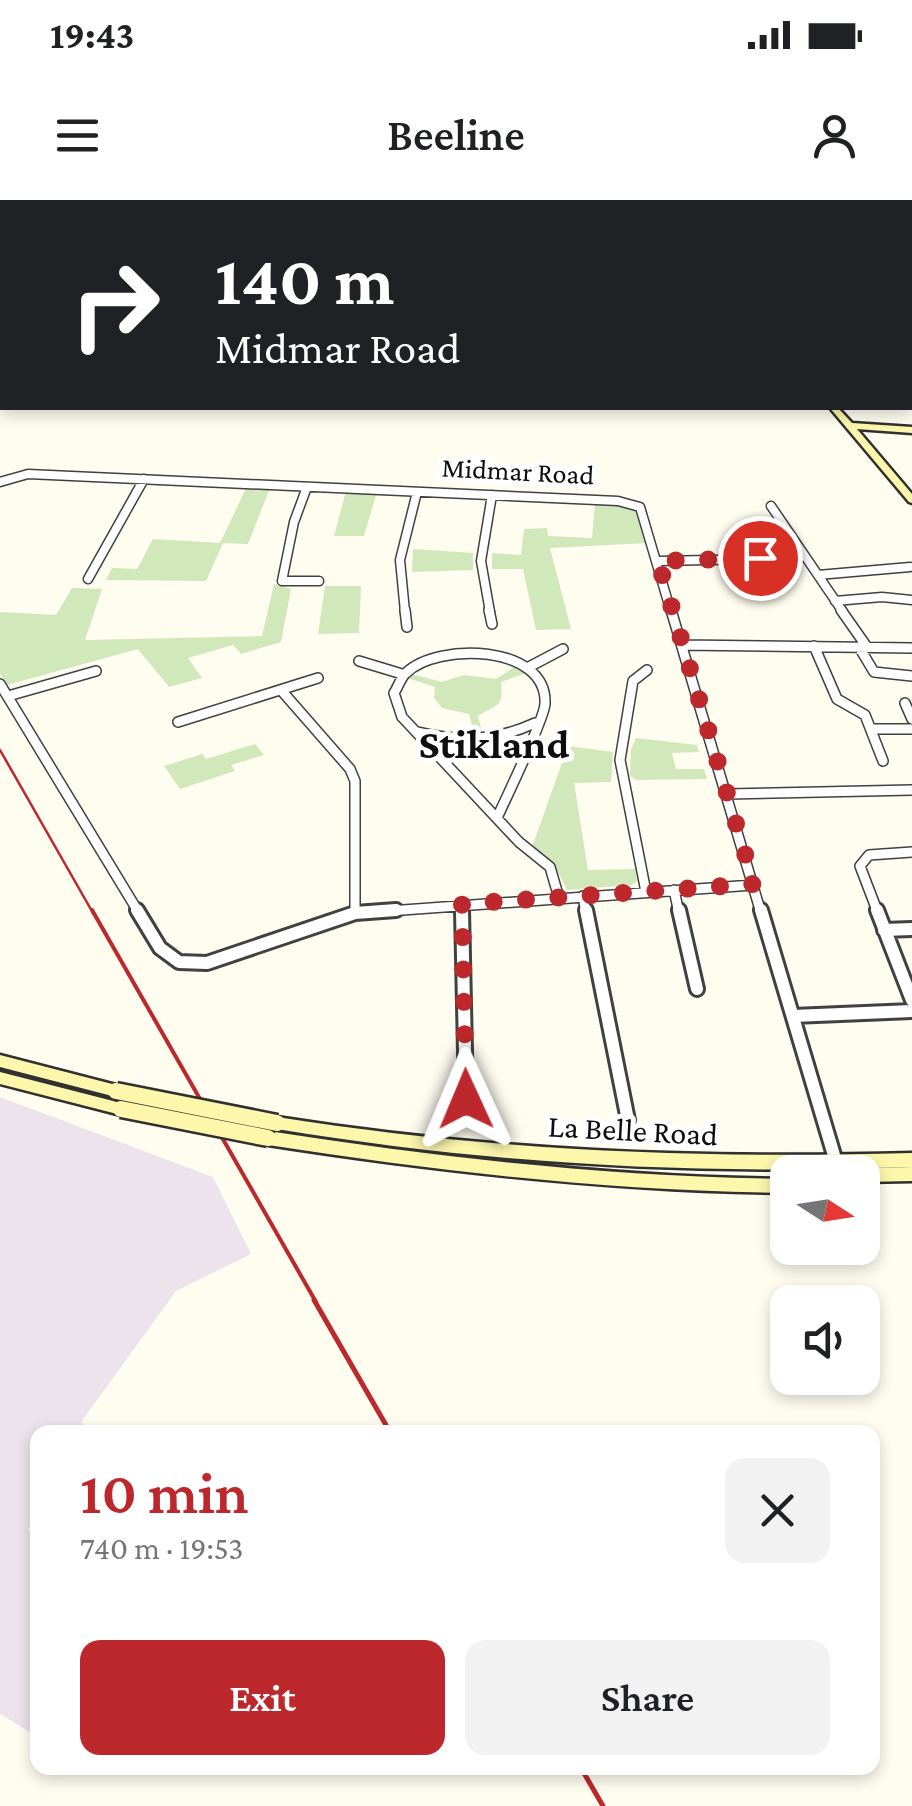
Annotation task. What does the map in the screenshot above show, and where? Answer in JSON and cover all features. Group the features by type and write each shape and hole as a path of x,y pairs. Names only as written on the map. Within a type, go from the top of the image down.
{"main road":[{"path":"836,410 912,500"},
{"path":"850,426 912,430"},
{"name":"La Belle Road","path":"0,1061 272,1131 491,1152 770,1167"},
{"name":"La Belle Road","path":"0,1078 121,1109 502,1171 634,1182 770,1186"},
{"name":"La Belle Road","path":"880,1164 912,1160"},
{"path":"722,1165 770,1173"},
{"path":"880,1175 912,1174"},
{"path":"880,1185 912,1184"}],"street":[{"name":"Midmar Road","path":"2,480 24,474 636,504 643,512 838,1155"},
{"path":"88,579 144,479"},
{"path":"307,487 294,522 282,580 320,581"},
{"path":"407,627 400,560 416,492"},
{"path":"492,495 480,561 492,624"},
{"path":"771,506 835,601 874,672 912,676"},
{"path":"658,561 760,558"},
{"path":"818,575 910,567"},
{"path":"835,601 876,597 912,600"},
{"path":"682,645 912,648"},
{"path":"814,646 834,696 862,712 883,761"},
{"path":"527,668 563,649"},
{"path":"497,818 544,704 545,690 527,668 489,654 454,653 423,661 402,674 392,698 402,718 497,818 553,870 559,898"},
{"path":"360,660 402,674"},
{"path":"646,892 620,760 633,681 647,670"},
{"path":"8,696 96,671"},
{"path":"178,722 318,678"},
{"path":"0,684 160,948 171,959 198,964 218,962 355,913 754,884"},
{"path":"281,690 354,779 355,913"},
{"path":"905,703 912,719"},
{"path":"414,730 452,739 488,738 535,723"},
{"path":"871,730 912,728"},
{"path":"727,794 912,790"},
{"path":"912,852 869,855 860,863 912,1000"},
{"path":"674,890 697,989"},
{"path":"582,896 628,1120"},
{"path":"462,904 466,1099"},
{"path":"884,930 912,929"},
{"path":"793,1016 912,1011"}],"shaded area":[{"path":"0,1097 213,1177 251,1254 176,1291 81,1422 85,1425 30,1425 30,1732 0,1714"}],"green space":[{"path":"247,486 270,488 248,544 223,543 206,581 106,580 112,568 137,569 153,539 220,543"},
{"path":"346,491 377,492 364,536 334,536"},
{"path":"595,502 622,503 636,509 648,543 550,548 571,629 536,630 523,569 492,569 492,553 521,555 524,529 547,528 548,536 592,538"},
{"path":"413,549 473,553 473,570 412,572"},
{"path":"274,584 291,589 281,642 241,654 233,645 188,658 202,678 169,687 138,649 7,685 0,674 0,612 56,615 72,588 102,589 85,640 262,636"},
{"path":"325,586 361,586 359,633 318,634"},
{"path":"516,666 528,672 501,682 498,704 478,716 486,735 471,737 474,733 469,714 442,708 434,698 435,687 404,677 407,673 442,682 464,675 496,679"},
{"path":"636,738 697,745 699,752 672,753 676,769 704,769 707,779 636,780 630,776 631,750"},
{"path":"255,744 264,755 231,765 235,771 180,789 164,766 202,754 206,759"},
{"path":"568,746 613,752 611,782 574,783 588,870 635,869 637,881 632,885 567,890 555,866 531,850"}],"railway":[{"path":"0,750 93,913"},
{"path":"92,910 316,1302"},
{"path":"314,1300 386,1425"},
{"path":"585,1775 603,1806"}],"district":[{"name":"Stikland","path":"494,743"}],"route":[{"path":"466,1099 462,904 754,884 658,561 760,558"}]}
